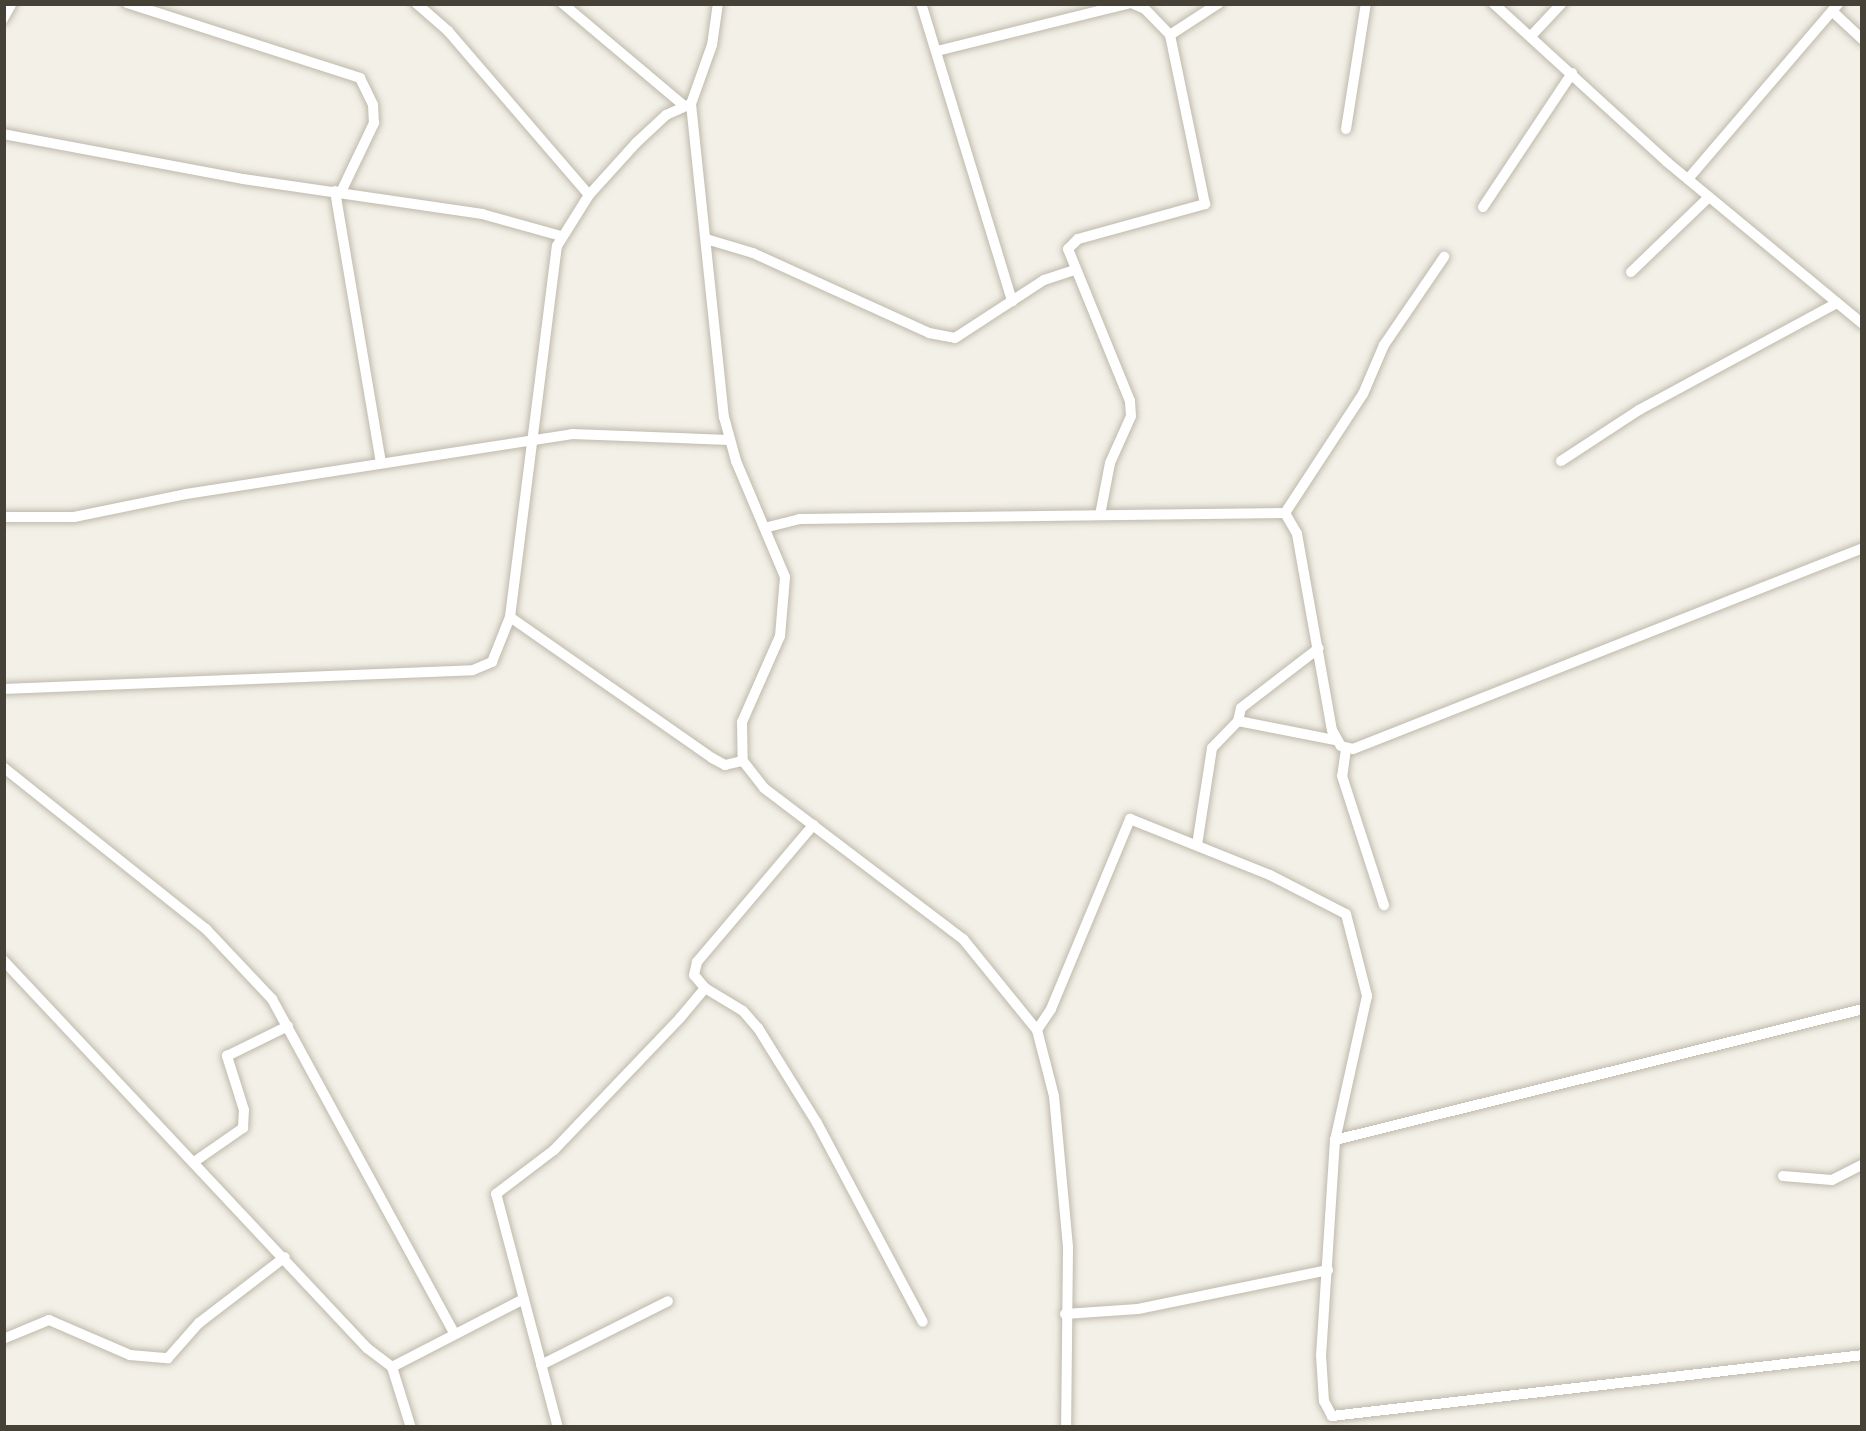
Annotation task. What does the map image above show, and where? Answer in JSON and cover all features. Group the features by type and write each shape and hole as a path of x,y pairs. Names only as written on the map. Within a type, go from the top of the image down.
{"street":[{"path":"3,19 12,3"},
{"path":"127,3 359,78 373,105 374,123 338,191 381,462"},
{"path":"416,3 448,31 589,195"},
{"path":"562,3 687,104"},
{"path":"718,3 712,45 687,104 729,440 785,577 780,636 742,722 743,761 755,780 963,939 1037,1030 1059,1135 1068,1247 1066,1428"},
{"path":"921,3 1012,301"},
{"path":"937,51 1131,3 1145,9 1170,35 1204,204 1074,241 1068,254 1131,410 1110,463 1100,515"},
{"path":"1170,35 1219,3"},
{"path":"1346,129 1366,3"},
{"path":"1492,3 1688,179 1863,324"},
{"path":"1532,35 1562,3"},
{"path":"1688,179 1835,7 1863,40"},
{"path":"1483,207 1572,73"},
{"path":"3,689 473,670 498,655 510,617 561,236 589,195 646,132 687,104"},
{"path":"3,134 499,218 561,236"},
{"path":"1631,272 1709,196"},
{"path":"706,239 766,258 944,337 962,337 1044,280 1074,271"},
{"path":"1285,513 1444,257"},
{"path":"1561,461 1639,410 1838,303"},
{"path":"3,517 74,517 531,440 598,433 729,440"},
{"path":"768,527 799,520 1285,513"},
{"path":"1285,513 1297,534 1341,745 1342,776 1384,905"},
{"path":"1238,721 1341,745 1371,745 1863,548"},
{"path":"510,617 712,758 725,765 743,761"},
{"path":"1197,845 1212,748 1238,721 1241,708 1319,648"},
{"path":"3,767 206,929 264,989 453,1331"},
{"path":"1037,1030 1052,1009 1098,884 1130,819 1346,914 1367,996 1335,1140 1321,1369 1325,1408 1332,1416 1863,1355"},
{"path":"813,825 697,962 694,975 758,1028 923,1322"},
{"path":"3,960 367,1348 392,1367 411,1428"},
{"path":"558,1428 496,1194 554,1150 705,988"},
{"path":"1335,1140 1863,1009"},
{"path":"194,1162 243,1128 244,1110 227,1055 288,1026"},
{"path":"1783,1176 1832,1180 1863,1164"},
{"path":"3,1339 49,1320 130,1355 167,1358 199,1323 286,1257"},
{"path":"1065,1315 1138,1309 1328,1270"},
{"path":"392,1367 453,1331 522,1300"},
{"path":"542,1365 668,1301"}]}
